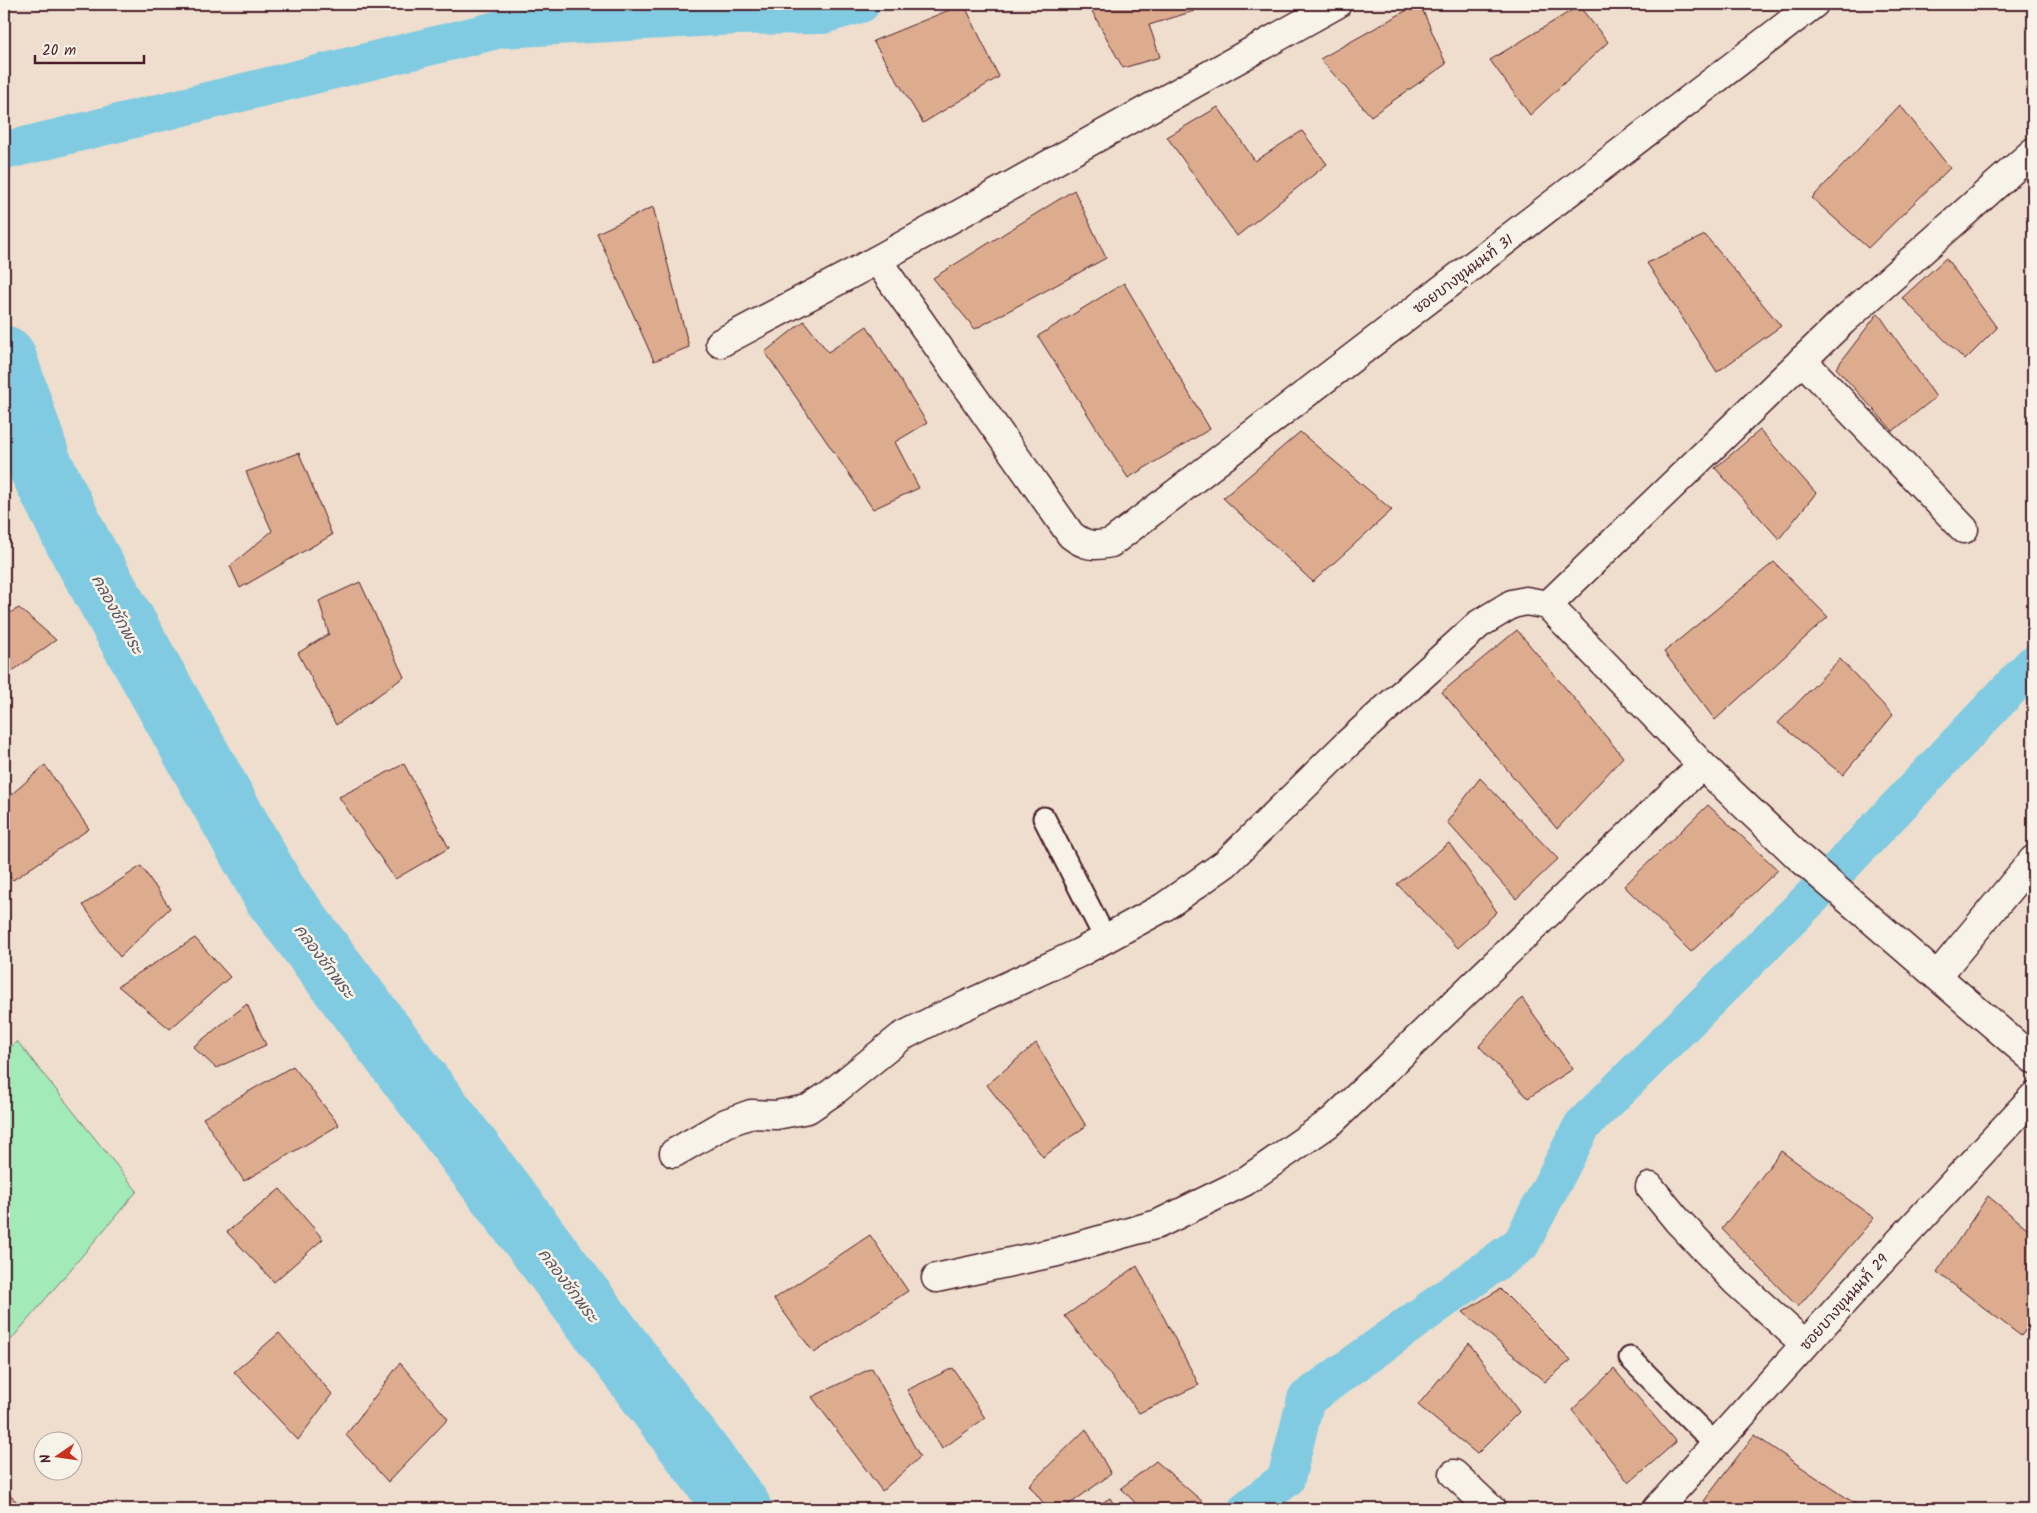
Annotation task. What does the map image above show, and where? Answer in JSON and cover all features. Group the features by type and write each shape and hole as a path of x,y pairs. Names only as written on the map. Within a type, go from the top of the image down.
{"street":[{"path":"720,343 877,260 1337,4"},
{"name":"ซอยบางขุนนนท์ 31","path":"877,260 1071,535 1082,544 1095,547 1111,543 1814,4"},
{"path":"1548,605 1843,321 2033,152"},
{"path":"1802,360 1964,529"},
{"path":"674,1153 726,1123 752,1114 776,1115 808,1108 833,1092 901,1038 934,1020 1079,953 1164,907 1226,863 1347,744 1479,624 1512,604 1526,601 1548,605 1702,765 1800,858 1938,975 2033,1059"},
{"path":"936,1278 1057,1252 1158,1224 1244,1182 1332,1121 1702,765"},
{"path":"1938,975 2033,860"},
{"name":"ซอยบางขุนนนท์ 29","path":"1663,1507 1805,1344 2033,1097"},
{"path":"1650,1187 1677,1220 1736,1282 1805,1344"},
{"path":"1454,1474 1491,1509"}],"lane":[{"path":"1044,818 1105,938"},
{"path":"1630,1358 1716,1445"}],"green space":[{"path":"17,1041 137,1191 4,1348 4,1054"}],"building":[{"path":"964,4 999,77 923,123 873,41"},
{"path":"1088,4 1191,4 1194,11 1149,25 1160,57 1123,68"},
{"path":"1420,4 1446,64 1371,116 1320,59"},
{"path":"1579,6 1608,42 1530,115 1490,60"},
{"path":"1900,105 1950,168 1868,248 1812,198"},
{"path":"1218,107 1255,161 1302,131 1327,164 1237,236 1167,137"},
{"path":"1074,190 1106,258 975,329 933,278"},
{"path":"653,207 689,347 654,361 597,233"},
{"path":"1705,235 1781,326 1717,372 1647,263"},
{"path":"1946,258 1997,328 1965,360 1902,298"},
{"path":"1124,283 1210,429 1128,478 1038,336"},
{"path":"1878,313 1936,397 1893,431 1836,368"},
{"path":"804,321 828,352 867,326 927,423 895,442 919,488 873,509 765,352"},
{"path":"1760,430 1816,493 1779,539 1715,468"},
{"path":"1300,432 1392,510 1313,582 1223,498"},
{"path":"299,453 332,535 240,588 230,566 272,531 246,472"},
{"path":"1774,562 1828,617 1715,720 1664,652"},
{"path":"360,582 404,677 336,725 298,653 329,634 319,601"},
{"path":"19,608 56,640 4,677 4,616"},
{"path":"1517,630 1623,757 1557,829 1442,692"},
{"path":"1840,659 1893,715 1843,775 1778,723"},
{"path":"404,764 449,848 395,879 339,797"},
{"path":"45,765 89,829 13,880 4,870 4,801"},
{"path":"1480,778 1558,859 1516,899 1447,822"},
{"path":"1708,805 1778,870 1691,952 1624,886"},
{"path":"1449,843 1497,912 1458,948 1397,884"},
{"path":"141,866 170,908 120,957 83,905"},
{"path":"195,938 230,977 170,1029 118,986"},
{"path":"1522,998 1573,1069 1528,1098 1479,1046"},
{"path":"247,1004 266,1045 216,1068 193,1047"},
{"path":"1036,1043 1086,1126 1043,1157 987,1085"},
{"path":"293,1066 339,1125 244,1181 203,1118"},
{"path":"1781,1151 1874,1218 1798,1307 1722,1229"},
{"path":"280,1189 323,1239 274,1282 227,1232"},
{"path":"1988,1196 2033,1233 2033,1320 2021,1336 1937,1272"},
{"path":"870,1235 908,1291 814,1353 774,1299"},
{"path":"1137,1266 1199,1385 1139,1413 1065,1316"},
{"path":"1500,1289 1571,1360 1545,1382 1463,1312"},
{"path":"279,1333 332,1394 298,1440 234,1372"},
{"path":"1469,1343 1519,1412 1477,1454 1418,1405"},
{"path":"400,1363 448,1419 388,1482 346,1435"},
{"path":"872,1368 920,1457 882,1491 812,1397"},
{"path":"953,1368 985,1418 942,1449 907,1390"},
{"path":"1614,1369 1676,1442 1629,1483 1572,1410"},
{"path":"1086,1429 1111,1474 1063,1509 1048,1509 1029,1485"},
{"path":"1754,1435 1863,1509 1716,1509 1704,1501"},
{"path":"1156,1461 1204,1503 1191,1509 1141,1509 1121,1488"},
{"path":"4,1490 25,1509 4,1509"},
{"path":"1110,1498 1117,1509 1092,1509"}],"waterway":[{"path":"4,151 501,29 735,16 823,15 861,4"},
{"name":"คลองชักพระ","path":"4,358 40,465 78,542 275,894 739,1509"},
{"path":"1247,1509 1286,1479 1306,1399 1521,1244 1582,1126 1814,895 2033,664"}]}
